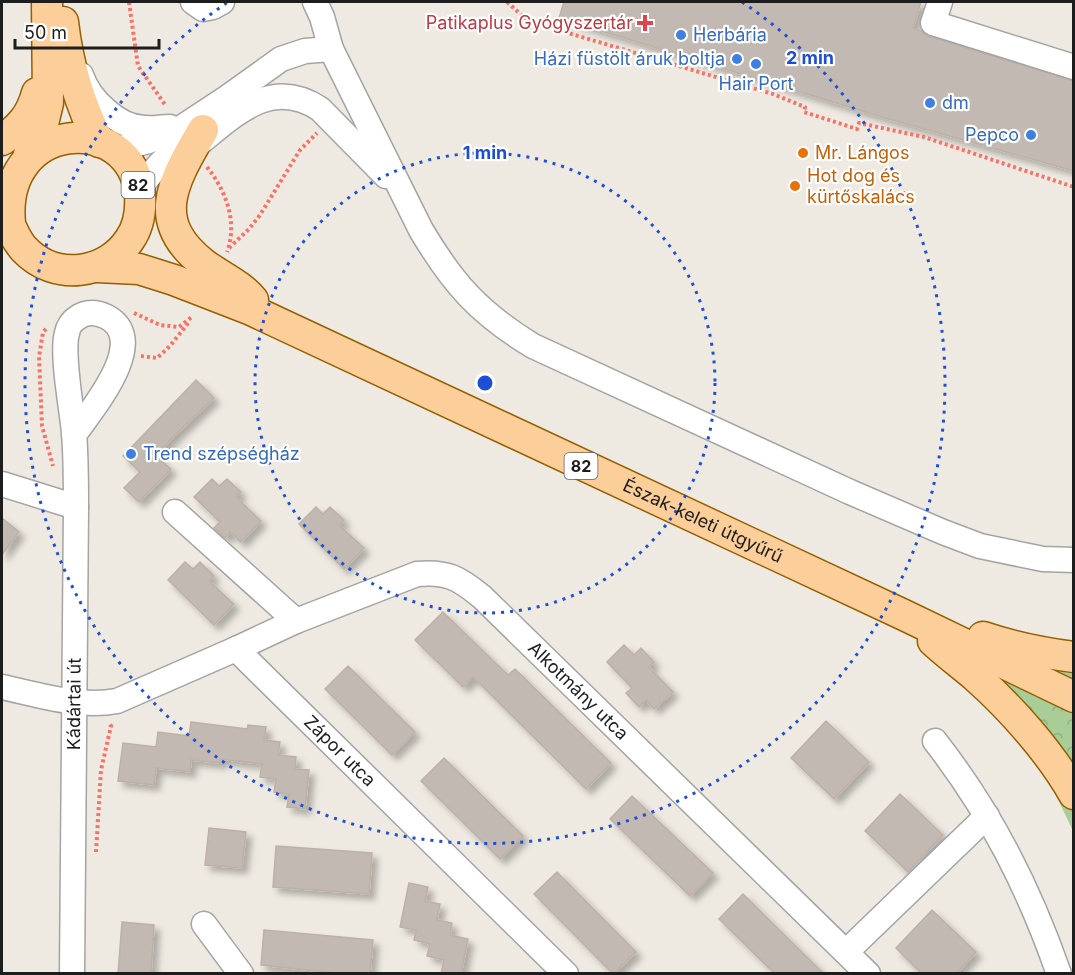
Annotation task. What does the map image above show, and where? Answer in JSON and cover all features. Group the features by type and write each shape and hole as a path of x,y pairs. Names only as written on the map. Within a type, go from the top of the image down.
{"main road":[{"name":"82","path":"47,2 56,48 85,116 106,146 130,167 152,233 168,254 181,266 265,317"},
{"name":"82","path":"60,2 56,48 49,74 48,103 43,124 17,162 8,193 4,223 24,249 35,259 49,266 65,270 97,267 139,269 174,280 265,317"},
{"path":"2,140 23,123 30,114 39,84 56,48"},
{"path":"192,135 174,186 170,206 175,228 186,247 203,263 251,297 265,317"},
{"path":"17,162 41,146 62,138 85,138 106,146"},
{"name":"82","path":"97,267 111,260 132,236 139,221 140,197"},
{"path":"4,223 16,261 29,273 44,281 77,286 117,282 144,284 235,317 265,317"},
{"name":"Észak-keleti útgyűrű","path":"265,317 904,615 1074,697"},
{"path":"904,615 963,630 1004,644 1074,657"},
{"path":"904,615 977,678 1006,708 1038,742 1074,794"}],"street":[{"path":"193,2 203,9 222,2"},
{"path":"315,2 331,48 436,255 478,307 504,328 532,346 943,532 980,546 1043,559 1074,560"},
{"path":"940,2 933,23 1073,65"},
{"path":"56,48 77,64 83,82 94,99 111,114 126,123 144,128 192,135"},
{"path":"140,197 156,167 188,139 228,98 281,59 305,51 331,48"},
{"path":"106,146 192,135 269,96 289,96 308,101 331,120 405,196"},
{"name":"Kádártai út","path":"72,974 76,507 74,435 66,348 67,332 73,320 83,314 96,313 109,318 119,328 123,340 123,353"},
{"path":"74,435 116,372 123,353"},
{"path":"2,484 76,507"},
{"path":"175,512 296,621"},
{"name":"Alkotmány utca","path":"236,649 296,621 417,574 435,572 451,575 482,597 868,974"},
{"path":"2,687 75,702 101,704 117,701 236,649"},
{"name":"Zápor utca","path":"236,649 566,974"},
{"path":"935,741 987,816 1024,883 1059,974"},
{"path":"846,952 987,816"},
{"path":"204,924 241,974"}],"path":[{"path":"507,2 528,21 772,94 805,106 804,112 857,129 859,123 924,137 1074,187"},
{"path":"228,201 230,227 228,248 249,229 260,215 300,150 331,120"},
{"path":"123,353 157,358 170,346 193,316 178,327 160,325 132,312"},
{"path":"96,862 102,770 111,726 101,704"}],"green space":[{"path":"964,648 1073,649 1073,831 1035,751"}],"building":[{"path":"564,2 921,2 913,28 928,36 1074,81 1074,171 885,118 559,18"},
{"path":"196,380 214,398 156,456 171,469 139,502 124,488 140,472 123,456"},
{"path":"212,479 219,486 227,479 241,492 236,497 261,521 241,542 230,532 225,538 214,528 220,522 194,497"},
{"path":"316,507 323,514 330,507 344,520 339,525 364,548 344,569 299,524"},
{"path":"2,518 19,532 2,555"},
{"path":"185,562 193,569 200,562 214,576 209,581 234,604 214,625 168,580"},
{"path":"443,612 508,675 515,669 611,763 586,789 473,677 463,687 415,640"},
{"path":"624,645 634,655 641,648 654,662 649,667 673,692 654,709 646,700 639,707 626,693 632,688 607,662"},
{"path":"348,666 415,732 392,755 325,689"},
{"path":"826,721 869,762 834,799 791,758"},
{"path":"191,722 247,729 248,725 266,727 264,740 280,742 278,755 296,757 295,769 309,770 305,809 287,807 289,794 274,792 276,779 260,777 262,764 221,759 221,763 191,760 190,772 156,768 154,785 118,781 123,743 156,747 158,732 189,736"},
{"path":"444,758 523,836 500,859 421,781"},
{"path":"900,794 943,835 908,872 865,831"},
{"path":"632,796 713,873 690,896 610,819"},
{"path":"209,828 246,832 242,868 205,865"},
{"path":"276,846 372,853 369,894 273,887"},
{"path":"557,872 636,952 613,974 534,894"},
{"path":"409,883 428,887 425,901 440,904 437,920 452,923 450,935 468,939 461,974 441,974 444,960 427,956 430,944 414,940 416,930 400,927"},
{"path":"743,894 824,974 775,974 719,919"},
{"path":"932,910 976,952 956,974 922,974 896,948"},
{"path":"122,922 154,925 151,974 118,974"},
{"path":"264,930 373,940 370,974 345,974 261,965"}],"place":[{"name":"Patikaplus Gyógyszertár","path":"645,23"},
{"name":"Herbária","path":"681,35"},
{"name":"Házi füstölt áruk boltja","path":"737,59"},
{"name":"Hair Port","path":"756,64"},
{"name":"dm","path":"930,103"},
{"name":"Pepco","path":"1031,135"},
{"name":"Mr. Lángos","path":"803,153"},
{"name":"Hot dog és kürtőskalács","path":"795,186"},
{"name":"Trend szépségház","path":"131,454"}]}
